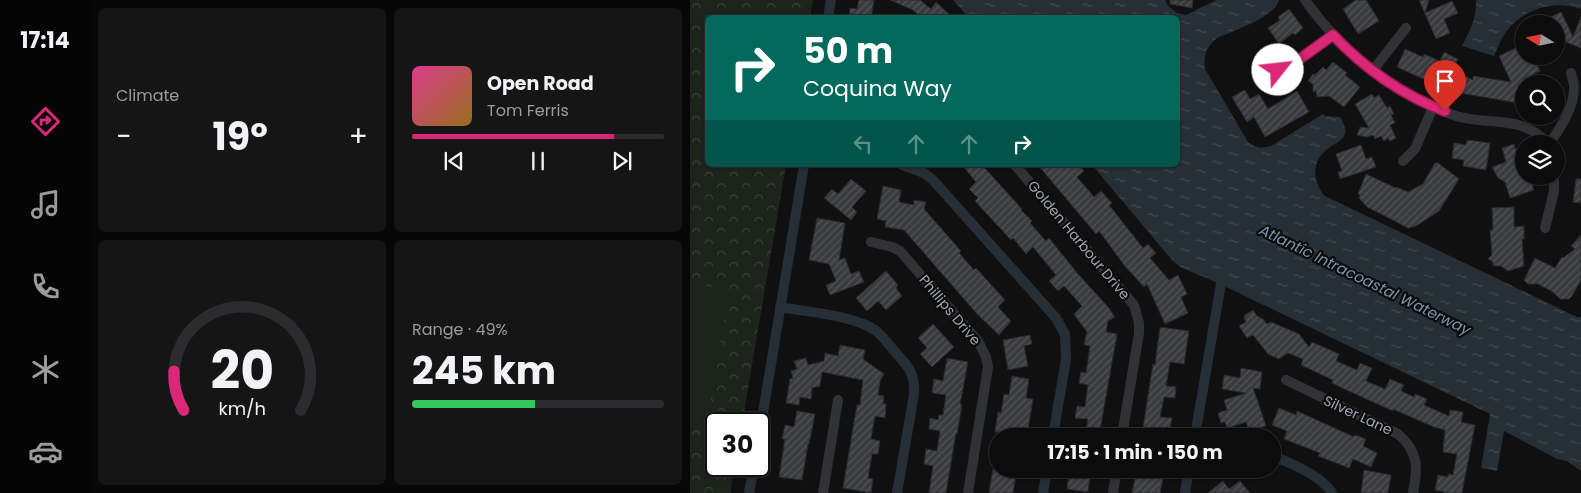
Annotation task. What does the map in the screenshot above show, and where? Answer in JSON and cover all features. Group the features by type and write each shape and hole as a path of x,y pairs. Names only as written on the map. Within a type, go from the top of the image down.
{"street":[{"path":"1304,0 1349,52 1406,92 1434,107 1465,118 1514,123 1534,130 1539,135"},
{"path":"1373,70 1406,28"},
{"path":"1278,70 1290,66 1333,35"},
{"path":"1554,135 1565,118 1572,99 1575,88 1571,73"},
{"path":"1404,161 1415,148 1434,107"},
{"name":"Golden Harbour Drive","path":"1017,167 1134,305 1138,314 1139,333 1123,428"},
{"path":"1545,228 1554,185"},
{"name":"Phillips Drive","path":"871,242 900,251 978,341 986,357 988,367 968,493"},
{"name":"Silver Lane","path":"1286,380 1398,434 1411,448 1415,457 1416,476 1413,493"},
{"path":"823,493 838,400"},
{"path":"1113,493 1116,478"}],"green space":[{"path":"690,0 813,0 810,15 705,15 705,167 786,167 744,412 705,412 705,477 733,477 730,493 690,493"},
{"path":"690,283 729,290 709,412 705,412 705,416 690,413"}],"water":[{"name":"Atlantic Intracoastal Waterway","path":"953,0 1165,0 1168,6 1177,13 1186,15 1216,0 1279,0 1276,6 1262,18 1217,38 1208,48 1205,55 1205,69 1248,142 1261,148 1271,146 1323,114 1325,116 1340,117 1344,125 1344,136 1323,153 1315,169 1316,181 1325,196 1577,317 1581,317 1581,471 1567,461 1557,459 1504,431 1497,471 1481,468 1490,414 1220,284 1180,267 1172,260 1094,167 1180,167 1180,15 966,15"},
{"path":"1476,0 1581,0 1581,9 1561,5 1542,8 1524,15 1515,15 1515,22 1500,42 1494,56 1462,46 1474,18"}],"building":[{"path":"859,0 874,0 872,15 849,15 850,8 857,9"},
{"path":"890,0 920,0 931,9 936,2 950,15 919,15 913,10"},
{"path":"1170,0 1193,0 1192,8 1170,4"},
{"path":"1356,0 1366,0 1379,21 1358,34 1343,9"},
{"path":"1419,0 1429,0 1425,13 1452,1 1458,13 1444,19 1450,33 1436,39"},
{"path":"1289,9 1303,28 1279,44 1268,28 1280,20 1278,17"},
{"path":"1581,17 1581,48 1565,42 1565,20 1573,37"},
{"path":"1515,48 1515,65 1537,65 1540,71 1532,75 1515,75 1515,102 1460,93 1458,98 1429,84 1430,82 1397,67 1405,49 1423,57 1424,54 1440,61 1444,52 1458,59 1453,70 1473,80 1473,76 1511,82 1499,56"},
{"path":"1333,62 1360,87 1344,107 1329,96 1317,97 1316,91 1313,92 1313,84 1308,81 1313,74 1315,75 1323,67 1326,70"},
{"path":"1245,90 1250,99 1259,94 1268,109 1297,91 1309,112 1265,137 1254,117 1247,122 1232,97"},
{"path":"1372,94 1374,98 1379,95 1387,108 1390,106 1394,114 1391,115 1395,123 1390,125 1396,138 1390,141 1388,138 1384,141 1381,136 1375,139 1373,135 1367,137 1357,135 1360,127 1369,128 1355,104"},
{"path":"1467,140 1490,143 1486,170 1463,166 1464,160 1452,158 1454,143 1466,145"},
{"path":"1514,144 1515,185 1532,185 1534,190 1510,198 1505,182 1498,178 1492,167 1506,162 1502,148"},
{"path":"1361,145 1366,159 1372,157 1376,167 1340,179 1338,172 1342,171 1336,154"},
{"path":"1435,163 1438,163 1459,179 1439,211 1416,226 1408,228 1367,207 1359,198 1360,195 1358,194 1366,174 1408,192 1423,184"},
{"path":"964,167 984,167 1022,209 1032,221 1030,223 1046,241 1049,238 1115,317 1108,321 1106,332 1117,334 1100,428 1086,428 1088,419 1075,418 1077,406 1085,407 1088,385 1079,383 1081,372 1086,373 1090,346 1084,345 1087,332 1074,314 1082,306 1064,286 1058,291 1049,281 1056,275 1033,247 1026,254 1013,238 1011,240 975,201 978,198 969,189 976,182"},
{"path":"1040,167 1081,167 1084,171 1077,177 1094,197 1101,191 1112,203 1109,205 1143,248 1148,244 1156,253 1150,258 1169,280 1178,275 1187,294 1181,297 1188,313 1165,324 1147,284 1144,287 1124,265 1099,231 1096,234"},
{"path":"851,179 866,191 852,207 857,212 851,220 824,198 832,189 838,194"},
{"path":"1576,179 1581,179 1581,203 1573,202"},
{"path":"883,186 901,190 899,202 914,205 914,200 926,202 924,209 961,251 959,253 974,270 976,268 1005,300 998,307 1011,321 999,335 978,315 904,230 885,227 886,221 877,219"},
{"path":"1514,207 1514,227 1524,226 1524,239 1522,239 1524,266 1508,271 1501,266 1493,266 1493,262 1488,259 1492,255 1490,230 1493,230 1492,208"},
{"path":"817,218 845,223 839,260 845,258 851,274 859,271 864,282 830,295 826,285 836,281 829,264 809,260"},
{"path":"1581,235 1581,280 1569,299 1560,299 1553,292 1538,284 1528,284 1524,280 1535,258 1555,268 1562,257 1575,249 1571,246"},
{"path":"886,271 898,285 896,288 902,296 886,310 878,301 867,311 856,298"},
{"path":"1253,310 1267,324 1271,322 1299,334 1309,347 1312,342 1339,354 1336,361 1357,370 1360,363 1372,368 1366,381 1385,389 1390,379 1404,385 1401,391 1414,397 1415,394 1427,399 1424,405 1449,416 1450,410 1463,412 1461,422 1475,425 1462,493 1445,493 1435,490 1438,475 1448,477 1448,474 1453,475 1457,454 1443,452 1445,430 1393,409 1393,411 1332,383 1333,380 1301,365 1303,359 1288,353 1279,359 1268,354 1253,335 1247,338 1239,326 1246,322 1245,315"},
{"path":"933,324 954,347 932,367 920,354 927,348 918,338"},
{"path":"1160,327 1189,331 1184,364 1170,362 1166,386 1176,387 1175,398 1164,397 1160,417 1172,418 1170,428 1143,428 1153,364 1155,365"},
{"path":"1030,335 1032,344 1024,346 1028,366 1008,370 1003,340"},
{"path":"840,345 865,350 863,359 884,374 880,381 878,395 884,396 883,404 886,404 885,418 875,416 871,439 880,441 878,454 872,454 868,478 873,479 871,493 843,488 857,405 860,405 863,380 822,372 820,386 812,388 811,399 800,397 799,405 786,403 790,379 793,378 791,371 797,369 794,361 806,358 808,365 824,361 825,353 838,356"},
{"path":"947,358 968,362 946,493 929,493 933,466 924,464 926,449 937,451 940,431 929,429 930,418 938,420 939,415 943,415 946,395 932,393 934,379 943,381"},
{"path":"1241,368 1262,372 1260,389 1253,388 1266,426 1248,428 1246,422 1227,428 1225,422 1221,423 1218,413 1227,410 1224,400 1246,393 1222,389 1224,375 1240,378"},
{"path":"1012,376 1029,379 1026,398 1033,399 1028,428 996,428 998,412 1001,413 1004,394 1009,395"},
{"path":"1279,408 1296,415 1297,411 1354,437 1355,435 1366,439 1363,446 1377,453 1371,467 1353,459 1349,468 1318,456 1320,453 1284,439 1287,431 1272,425"},
{"path":"797,411 815,414 802,480 779,477 785,439 782,439 785,425 794,427"},
{"path":"1364,470 1391,475 1388,493 1361,493"},
{"path":"992,478 1016,478 1013,493 989,493"},
{"path":"1069,478 1090,478 1088,492 1067,489"},
{"path":"1135,478 1163,478 1160,493 1132,493"},
{"path":"1223,481 1229,489 1240,481 1250,493 1208,493"}],"waterway":[{"path":"828,15 831,0"},
{"path":"763,412 804,167"},
{"path":"908,167 924,173 933,180 1056,318 1065,334 1066,359 1054,428"},
{"path":"1196,428 1223,272"},
{"path":"780,307 842,317 866,325 881,335 908,367 912,376 914,394 897,493"},
{"path":"1281,460 1314,476 1332,493"},
{"path":"749,493 752,477"},
{"path":"1043,493 1046,478"},
{"path":"1185,493 1188,478"}],"route":[{"path":"1278,70 1290,66 1333,35 1349,52 1381,76 1406,92 1445,111"}]}
